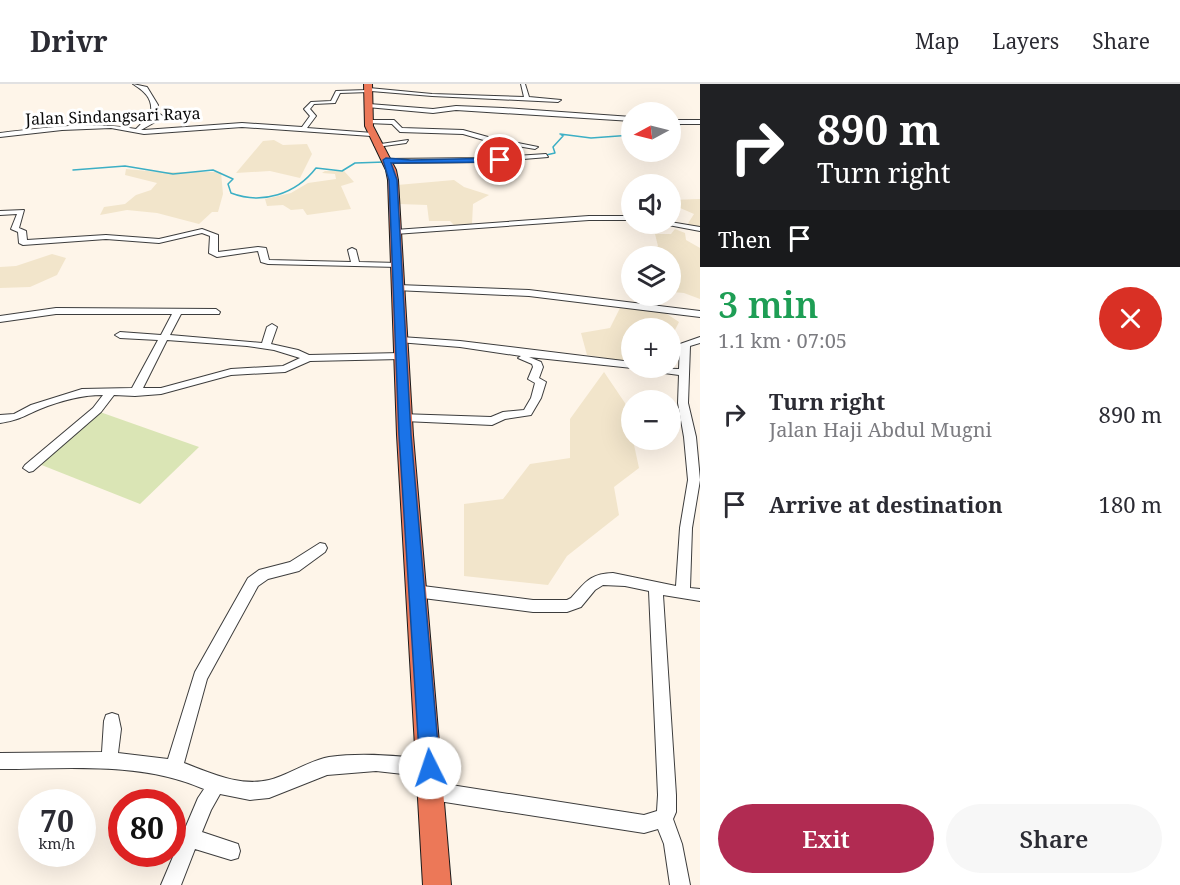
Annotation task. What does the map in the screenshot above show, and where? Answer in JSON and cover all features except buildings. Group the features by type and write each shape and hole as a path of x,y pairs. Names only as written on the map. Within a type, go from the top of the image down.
{"highway":[{"path":"369,88 371,134 377,145 394,161 404,417 437,885"}],"street":[{"path":"135,84 145,88 155,105 154,113 161,117 143,125 137,131"},
{"path":"523,84 527,99"},
{"path":"304,130 305,124 313,116 307,109 313,103 333,102 338,92 369,88 425,95 558,100"},
{"path":"369,106 411,107 433,111 456,108 503,110 544,117 621,119"},
{"path":"369,122 394,122 398,129 463,132 535,147"},
{"path":"681,124 700,122"},
{"name":"Jalan Sindangsari Raya","path":"0,135 46,129 105,126 137,131 242,125 371,134"},
{"path":"377,145 406,141"},
{"path":"394,161 500,160 546,156"},
{"path":"0,213 21,212 15,229 22,231 22,243 106,237 154,241 207,231 214,235 214,255 258,249 263,250 264,260 268,262 398,265"},
{"path":"395,232 589,218 621,218"},
{"path":"681,227 700,230"},
{"path":"352,250 356,264"},
{"path":"398,288 529,293 700,314"},
{"path":"0,319 56,311 216,312"},
{"path":"135,393 178,311"},
{"path":"265,346 272,327"},
{"path":"120,334 265,346 298,352 308,358"},
{"path":"683,593 694,519 694,467 682,403 685,344 700,340"},
{"path":"0,419 16,417 35,407 82,392 162,391 231,372 279,370 297,365 308,358 401,348 477,346 522,354 621,364"},
{"path":"404,417 492,421 503,416 527,413 536,398 541,382 533,379 538,367 536,362 523,358 522,354"},
{"path":"681,372 685,373"},
{"path":"29,468 97,410 111,392"},
{"path":"174,769 200,677 253,582 264,574 294,567 320,548"},
{"path":"415,591 548,606 576,603 590,585 600,580 625,581 700,595"},
{"path":"656,588 667,773 668,807 663,818 673,844 680,885"},
{"path":"109,761 113,737 112,721"},
{"path":"0,761 109,761 174,769 216,785 250,791 269,789 320,768 342,764 376,762 430,768"},
{"path":"171,885 204,804 216,785"},
{"path":"432,791 644,824 663,818"},
{"path":"190,838 231,851"}],"shaded area":[{"path":"274,140 283,145 307,144 312,154 300,178 270,171 236,173 263,141"},
{"path":"126,169 159,172 221,172 223,194 218,212 212,212 199,224 157,213 127,210 100,215 104,207 125,204 136,195 151,190 157,183 125,175"},
{"path":"344,171 354,182 341,186 351,209 307,215 303,209 291,210 283,205 267,206 265,199 291,193 308,183 336,179 335,174 322,173"},
{"path":"454,180 464,187 489,195 473,204 472,224 454,225 450,221 429,221 427,205 399,204 397,185"},
{"path":"700,199 700,227 687,225 694,214 681,208 681,200"},
{"path":"681,231 685,233 686,240 700,248 700,299 681,293 681,246 658,246 655,234 681,234"},
{"path":"52,254 66,258 57,275 30,287 0,288 0,267 16,266"},
{"path":"620,308 664,312 673,318 621,318 621,360 587,355 581,333 610,328"},
{"path":"604,372 621,397 621,450 635,450 639,468 614,487 619,515 567,556 548,585 464,576 464,504 503,499 530,464 570,458 570,419"}],"green space":[{"path":"100,412 199,447 140,504 39,464"}],"waterway":[{"path":"546,155 555,153 553,147 563,136 560,134 591,138 621,136"},
{"path":"73,170 125,166 173,174 213,170 233,179 228,184 231,193 255,198 278,195 299,185 316,168 342,171 355,163 385,162"}],"route":[{"path":"430,768 405,435 393,180 386,160 411,162 500,160"}]}
